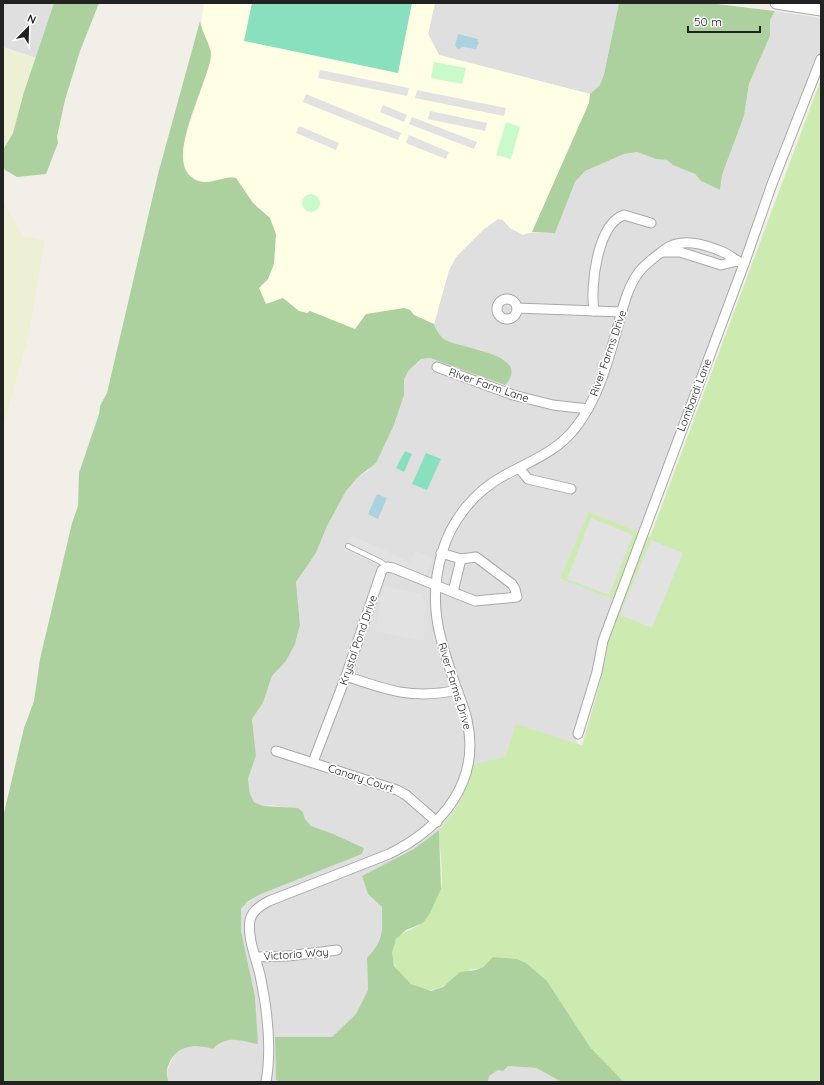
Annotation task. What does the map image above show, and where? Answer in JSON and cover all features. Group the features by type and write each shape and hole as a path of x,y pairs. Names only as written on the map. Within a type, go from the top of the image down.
{"street":[{"path":"776,3 821,10"},
{"name":"Lombardi Lane","path":"578,734 597,672 603,641 740,262 821,59"},
{"path":"594,311 592,296 594,273 602,242 611,225 616,218 624,214 651,223"},
{"name":"River Farms Drive","path":"266,1082 268,1063 266,1011 252,942 250,923 252,915 259,907 279,896 399,849 423,834 437,822 456,797 468,767 469,731 441,641 435,607 434,584 442,553 452,527 471,501 502,476 540,457 560,443 575,428 588,409 607,362 630,288 639,272 648,262 672,245 692,243 725,253 740,262"},
{"path":"517,308 622,312"},
{"name":"River Farm Lane","path":"437,367 513,395 553,405 588,409"},
{"path":"519,468 528,479 571,489"},
{"path":"387,567 434,584 474,601 517,597 512,584 476,557 461,559 442,553"},
{"path":"453,592 461,559"},
{"name":"Krystal Pond Drive","path":"313,762 346,676 380,573 387,567"},
{"path":"346,676 385,690 411,695 442,693 457,690"},
{"name":"Canary Court","path":"276,750 313,762 345,775 397,790 406,795 437,822"},
{"name":"Victoria Way","path":"256,957 288,956 337,950"}],"lane":[{"path":"348,546 381,562 387,567"}],"shaded area":[{"path":"3,3 54,3 36,58 3,47"},
{"path":"204,3 435,3 428,34 439,55 590,94 589,103 532,232 523,235 510,228 503,220 498,219 484,229 456,257 449,270 434,324 414,315 410,310 404,308 390,311 355,329 310,311 307,313 299,311 283,298 266,304 258,288 268,279 270,218 253,203 236,178 229,177 205,183 190,176 183,165 183,146 212,55 201,25"},
{"path":"435,3 619,3 604,74 600,85 590,94 439,55 428,34"},
{"path":"775,11 821,18 821,61 598,670 576,744 516,725 505,757 466,788 448,820 439,830 414,849 368,894 382,907 382,939 367,958 368,990 356,1014 332,1037 275,1037 276,1079 281,1082 168,1082 167,1071 175,1054 185,1047 205,1046 213,1049 230,1038 258,1044 241,931 241,909 244,905 261,894 362,854 363,848 331,833 311,826 305,819 303,812 272,805 263,806 254,802 250,794 248,779 256,756 252,719 263,703 272,676 286,661 300,625 296,582 316,553 327,526 346,491 358,477 368,471 394,425 404,395 404,379 409,370 421,359 430,358 439,361 507,362 481,350 467,348 445,340 438,333 434,324 449,270 456,257 484,229 498,219 503,220 510,228 529,233 555,233 575,182 585,171 624,154 637,152 656,159 667,160 674,165 695,174 701,181 720,190 722,175 744,116 749,84 770,36 770,20"},
{"path":"3,47 36,58 13,133 3,150"},
{"path":"320,70 409,88 407,96 318,78"},
{"path":"417,90 506,108 504,116 415,98"},
{"path":"306,94 401,133 398,140 303,102"},
{"path":"383,105 407,115 404,122 380,112"},
{"path":"430,111 487,123 485,131 428,119"},
{"path":"412,117 477,142 474,149 409,124"},
{"path":"299,126 339,143 336,150 296,133"},
{"path":"409,135 449,152 446,159 406,143"},
{"path":"3,202 23,236 45,241 28,338 3,427"},
{"path":"591,518 633,535 609,595 567,579"},
{"path":"351,535 410,562 415,551 433,558 426,575 388,565 377,565 344,550"},
{"path":"651,540 683,553 652,628 620,615"},
{"path":"384,586 421,594 425,604 424,641 375,631"},
{"path":"508,1066 536,1068 562,1082 488,1082 489,1076 498,1070 503,1071"}],"green space":[{"path":"54,3 99,3 80,51 65,100 57,137 58,143 46,174 17,177 5,170 3,166 3,150 13,133 24,92"},
{"path":"252,3 412,3 398,73 244,41"},
{"path":"619,3 709,3 775,11 770,20 770,36 749,84 744,116 722,175 720,190 701,181 695,174 673,165 667,160 656,159 637,152 624,154 585,171 575,182 555,233 532,232 589,103 590,94 600,85 604,74"},
{"path":"200,21 210,48 211,56 186,135 183,152 184,166 190,176 201,182 225,178 236,178 253,203 270,218 276,234 274,264 268,279 259,288 266,304 283,298 299,311 307,313 310,311 355,329 366,314 404,308 410,310 414,315 434,324 444,339 502,359 510,366 511,374 505,385 430,358 421,359 409,370 404,379 404,395 394,425 376,463 358,477 346,491 327,526 316,553 296,582 300,625 295,644 286,661 272,676 263,703 252,719 256,756 248,779 250,794 254,802 263,806 298,808 303,812 305,819 311,826 331,833 364,848 362,854 261,894 247,902 241,909 241,931 255,997 258,1044 240,1040 229,1040 224,1041 213,1049 198,1046 185,1048 179,1051 170,1062 167,1071 168,1082 3,1082 3,817 24,728 34,701 40,659 72,523 78,506 79,473 99,414 100,406 107,393 158,174"},
{"path":"434,62 466,68 462,84 431,78"},
{"path":"821,79 821,1082 624,1082 590,1047 547,981 493,957 481,968 471,969 446,985 430,990 422,989 413,985 395,967 392,958 393,946 395,941 402,934 422,923 440,891 442,876 439,830 451,815 460,799 474,764 505,757 516,724 582,745 599,686 606,642 620,602 560,578 589,512 650,537"},
{"path":"506,122 520,127 511,159 496,155"},
{"path":"311,194 317,197 320,203 317,209 311,212 305,209 302,203 305,197"},
{"path":"405,451 412,454 404,472 396,468"},
{"path":"426,453 441,459 427,490 412,484"},
{"path":"439,830 441,889 430,913 423,923 406,930 396,939 392,953 394,966 411,984 431,991 443,987 460,972 476,970 483,967 493,957 517,959 526,963 547,981 590,1047 624,1082 562,1082 536,1068 508,1066 503,1071 498,1070 489,1076 488,1082 281,1082 276,1080 275,1037 332,1037 356,1014 368,990 367,958 380,940 382,929 382,907 368,894 362,876 414,849"}],"water":[{"path":"458,34 478,39 477,42 479,42 476,49 463,47 458,49 455,45"},
{"path":"377,494 387,498 378,519 368,514"}]}
